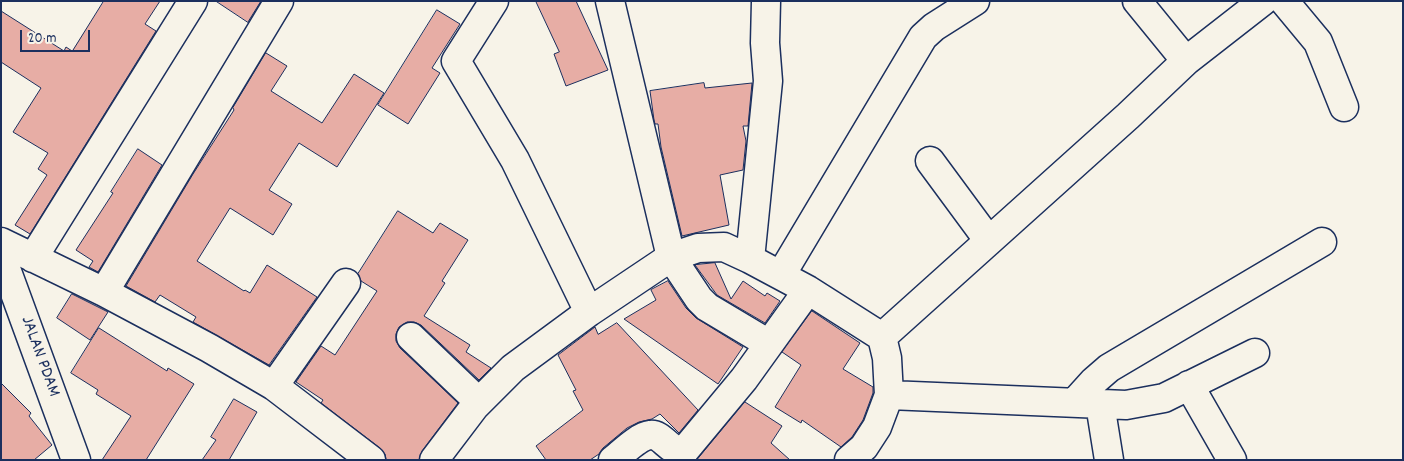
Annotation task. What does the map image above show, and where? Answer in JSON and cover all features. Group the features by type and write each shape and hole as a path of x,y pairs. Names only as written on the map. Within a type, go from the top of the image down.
{"street":[{"path":"32,258 193,1"},
{"path":"104,292 279,1"},
{"path":"494,1 456,62 515,160 589,312"},
{"path":"610,1 671,257 707,307 769,344"},
{"path":"750,259 768,81 766,1"},
{"path":"781,275 923,37 934,27 974,1"},
{"path":"1136,1 1186,61"},
{"path":"882,337 1128,116 1186,61 1263,1"},
{"path":"1284,1 1318,42 1344,107"},
{"path":"930,161 989,241"},
{"path":"1,242 104,292 209,348 274,386 372,460"},
{"path":"1109,460 1088,403 1094,381 1109,368 1322,242"},
{"path":"434,460 479,402 513,368 589,312 671,257 698,248 724,247 808,290 882,337 890,395 877,427 864,447 849,460"},
{"name":"JALAN PDAM","path":"1,255 76,460"},
{"path":"274,386 346,283"},
{"path":"613,460 644,436 650,434 655,435 675,450 685,450 744,379 808,290"},
{"path":"411,337 479,402"},
{"path":"890,395 1126,405 1164,398 1254,353"},
{"path":"1189,385 1232,460"}],"building":[{"path":"104,1 160,1 145,24 156,31 30,234 15,225 47,175 38,169 48,153 13,132 41,88 1,62 1,11 64,51 66,47 72,51"},
{"path":"216,1 261,1 248,22"},
{"path":"536,1 576,1 608,70 566,86 554,54 559,52"},
{"path":"437,10 460,24 432,68 440,73 408,124 378,105"},
{"path":"266,53 287,66 271,91 322,123 354,74 384,93 337,167 299,143 269,190 292,204 273,235 230,208 197,261 250,293 267,265 317,297 269,365 193,322 196,317 160,295 155,302 126,286 234,110 233,108"},
{"path":"704,83 705,88 752,83 748,126 743,126 746,141 743,170 720,175 729,225 682,236 661,147 658,124 655,124 654,120 650,91"},
{"path":"138,149 162,165 98,272 89,267 93,261 76,250 113,193 111,192"},
{"path":"398,211 433,233 440,223 468,240 442,281 445,283 424,316 470,345 466,352 491,368 479,380 421,325 407,322 399,327 396,341 400,348 458,403 422,451 419,460 386,460 385,454 380,448 321,403 323,400 296,382 321,346 335,355 377,291 361,281 358,274"},
{"path":"715,263 731,299 743,281 765,296 767,293 780,301 765,323 717,295 695,265"},
{"path":"668,281 686,308 696,318 743,347 718,384 624,319 656,300 651,290"},
{"path":"72,294 108,312 90,340 57,318"},
{"path":"812,311 860,343 843,369 873,387 873,393 863,420 852,437 841,447 802,420 801,423 775,407 801,365 782,352"},
{"path":"617,323 698,410 679,433 660,414 627,428 590,460 546,460 536,446 583,410 573,391 576,390 558,355 595,327 598,334"},
{"path":"99,328 167,371 168,368 194,384 146,460 102,460 131,416 96,394 98,390 71,373"},
{"path":"1,383 31,413 29,416 52,445 34,460 1,460"},
{"path":"234,399 257,412 229,460 202,460 216,440 211,437"},
{"path":"745,402 782,426 771,443 790,460 697,460"}]}
